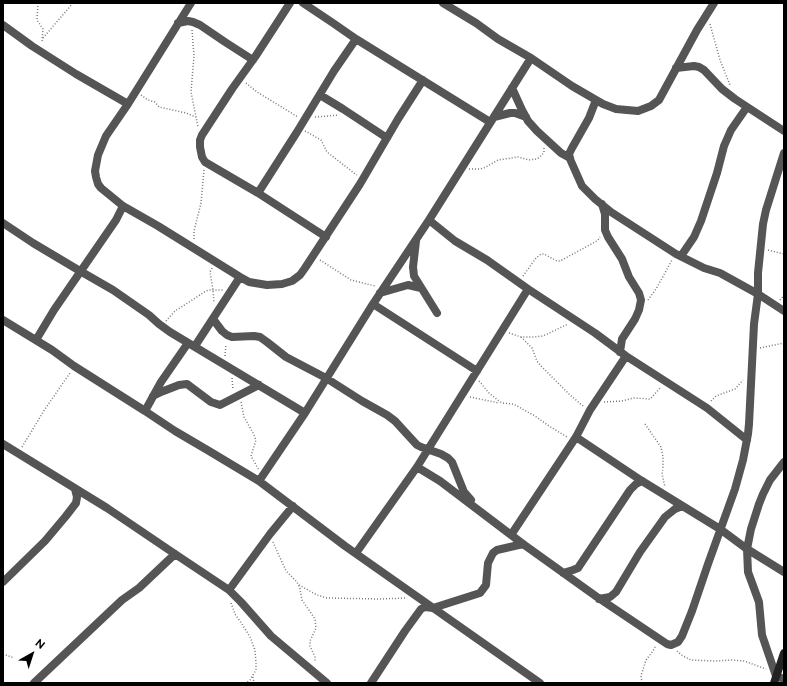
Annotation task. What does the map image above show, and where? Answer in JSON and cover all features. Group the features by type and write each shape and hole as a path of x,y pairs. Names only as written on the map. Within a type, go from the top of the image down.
{"street":[{"path":"290,3 201,135 200,147 202,157 205,162 258,193 326,236"},
{"path":"303,3 356,39 423,80 492,119 510,113 526,117"},
{"path":"443,3 476,23 498,39 531,58 572,86 603,104 616,109 638,111 651,106 659,100 697,30 714,3"},
{"path":"188,4 134,96 106,136 98,155 95,171 98,184 101,188 123,206 197,250 240,278 249,282 267,285 282,284 300,275 365,176 398,118 423,80"},
{"path":"178,23 191,22 200,25 253,60"},
{"path":"3,25 76,74 128,104"},
{"path":"258,193 334,71 356,39"},
{"path":"261,479 305,413 382,290 429,220 531,58"},
{"path":"676,68 694,66 699,67 735,99 784,131"},
{"path":"512,88 526,117 537,131 561,153 570,158"},
{"path":"320,95 386,138"},
{"path":"596,100 589,118 570,154 570,158 582,186 611,212 678,255 704,268 720,273 758,294 784,311"},
{"path":"678,255 694,237 717,173 724,146 731,130 747,107"},
{"path":"417,467 440,481 599,599 669,645 678,642 692,611 744,460 751,408 754,324 758,294 760,248 763,224 784,153"},
{"path":"511,535 575,438 623,354 622,339 635,319 641,306 640,293 629,277 622,259 605,230 605,214 602,204"},
{"path":"36,340 80,271 116,220 123,206"},
{"path":"429,220 455,241 487,260 595,333 623,354 707,408 747,440"},
{"path":"3,223 33,243 113,290 149,315 163,327 305,413"},
{"path":"416,240 413,271 414,276 436,313"},
{"path":"145,411 161,382 213,319 240,278"},
{"path":"382,290 408,285 421,288"},
{"path":"356,553 417,467 528,289"},
{"path":"373,304 476,373"},
{"path":"213,319 227,335 232,337 260,337 286,357 326,378 387,415 421,447 448,458 452,462 464,492 479,510"},
{"path":"3,320 175,431 261,479 293,506 356,553 540,683"},
{"path":"153,396 185,384 189,385 217,405 223,404 259,385"},
{"path":"575,438 720,529 747,549 784,572"},
{"path":"3,444 112,511 229,590 271,636 327,683"},
{"path":"777,677 762,635 759,602 748,572 747,549 751,529 763,494 770,480 784,462"},
{"path":"563,573 578,568 630,490 642,481"},
{"path":"3,582 45,541 71,510 76,503 77,497 75,489"},
{"path":"229,590 270,534 293,506"},
{"path":"599,599 610,597 616,592 640,552 665,517 670,512 682,506"},
{"path":"371,683 404,631 421,609 425,607 433,608 462,598 475,596 480,593 486,585 488,563 493,553 497,550 523,544"},
{"path":"34,683 122,600 140,588 175,554"},
{"path":"777,677 784,653"}],"path":[{"path":"38,3 37,20 43,28 42,52"},
{"path":"42,38 73,3"},
{"path":"708,12 711,30 720,60 735,99"},
{"path":"191,22 194,56 191,92 201,135"},
{"path":"240,77 257,92 304,121 350,114"},
{"path":"134,96 142,96 155,102 159,107 186,113 196,117"},
{"path":"304,121 303,128 305,131 322,140 327,152 354,174 365,176"},
{"path":"461,169 480,169 498,160 518,157 529,160 537,159 544,152 544,138"},
{"path":"197,250 194,231 200,209 205,162"},
{"path":"518,282 536,258 541,254 560,261 598,240 605,226"},
{"path":"760,248 784,254"},
{"path":"641,306 648,300 656,289 664,274 678,255"},
{"path":"313,256 351,280 382,290"},
{"path":"213,290 210,270 217,263"},
{"path":"163,327 175,310 206,291 232,290"},
{"path":"501,331 521,337 543,336 575,320"},
{"path":"224,332 226,344 225,356 230,368 233,389 241,401 244,417 256,440 251,456 261,479"},
{"path":"521,337 532,348 540,365 569,394 590,410"},
{"path":"753,350 784,344"},
{"path":"18,454 45,409 74,366"},
{"path":"476,373 489,393 502,403"},
{"path":"707,408 714,397 735,389 744,379"},
{"path":"596,401 610,402 634,398 650,399 665,381"},
{"path":"463,394 477,399 513,404 535,416 563,435 575,438"},
{"path":"644,424 661,447 663,468 662,474 667,496"},
{"path":"270,534 286,571 298,584 302,600 312,614 316,623 310,642 310,646 315,657 313,672"},
{"path":"298,584 317,595 327,598 387,599 418,597"},
{"path":"229,590 230,602 235,614 250,637 255,650 256,670 250,680 246,683"},
{"path":"642,683 642,671 648,658 656,647 656,637"},
{"path":"669,645 683,656 691,660 744,661 766,669 777,677"},
{"path":"3,654 14,658"},
{"path":"253,676 254,683"}]}
